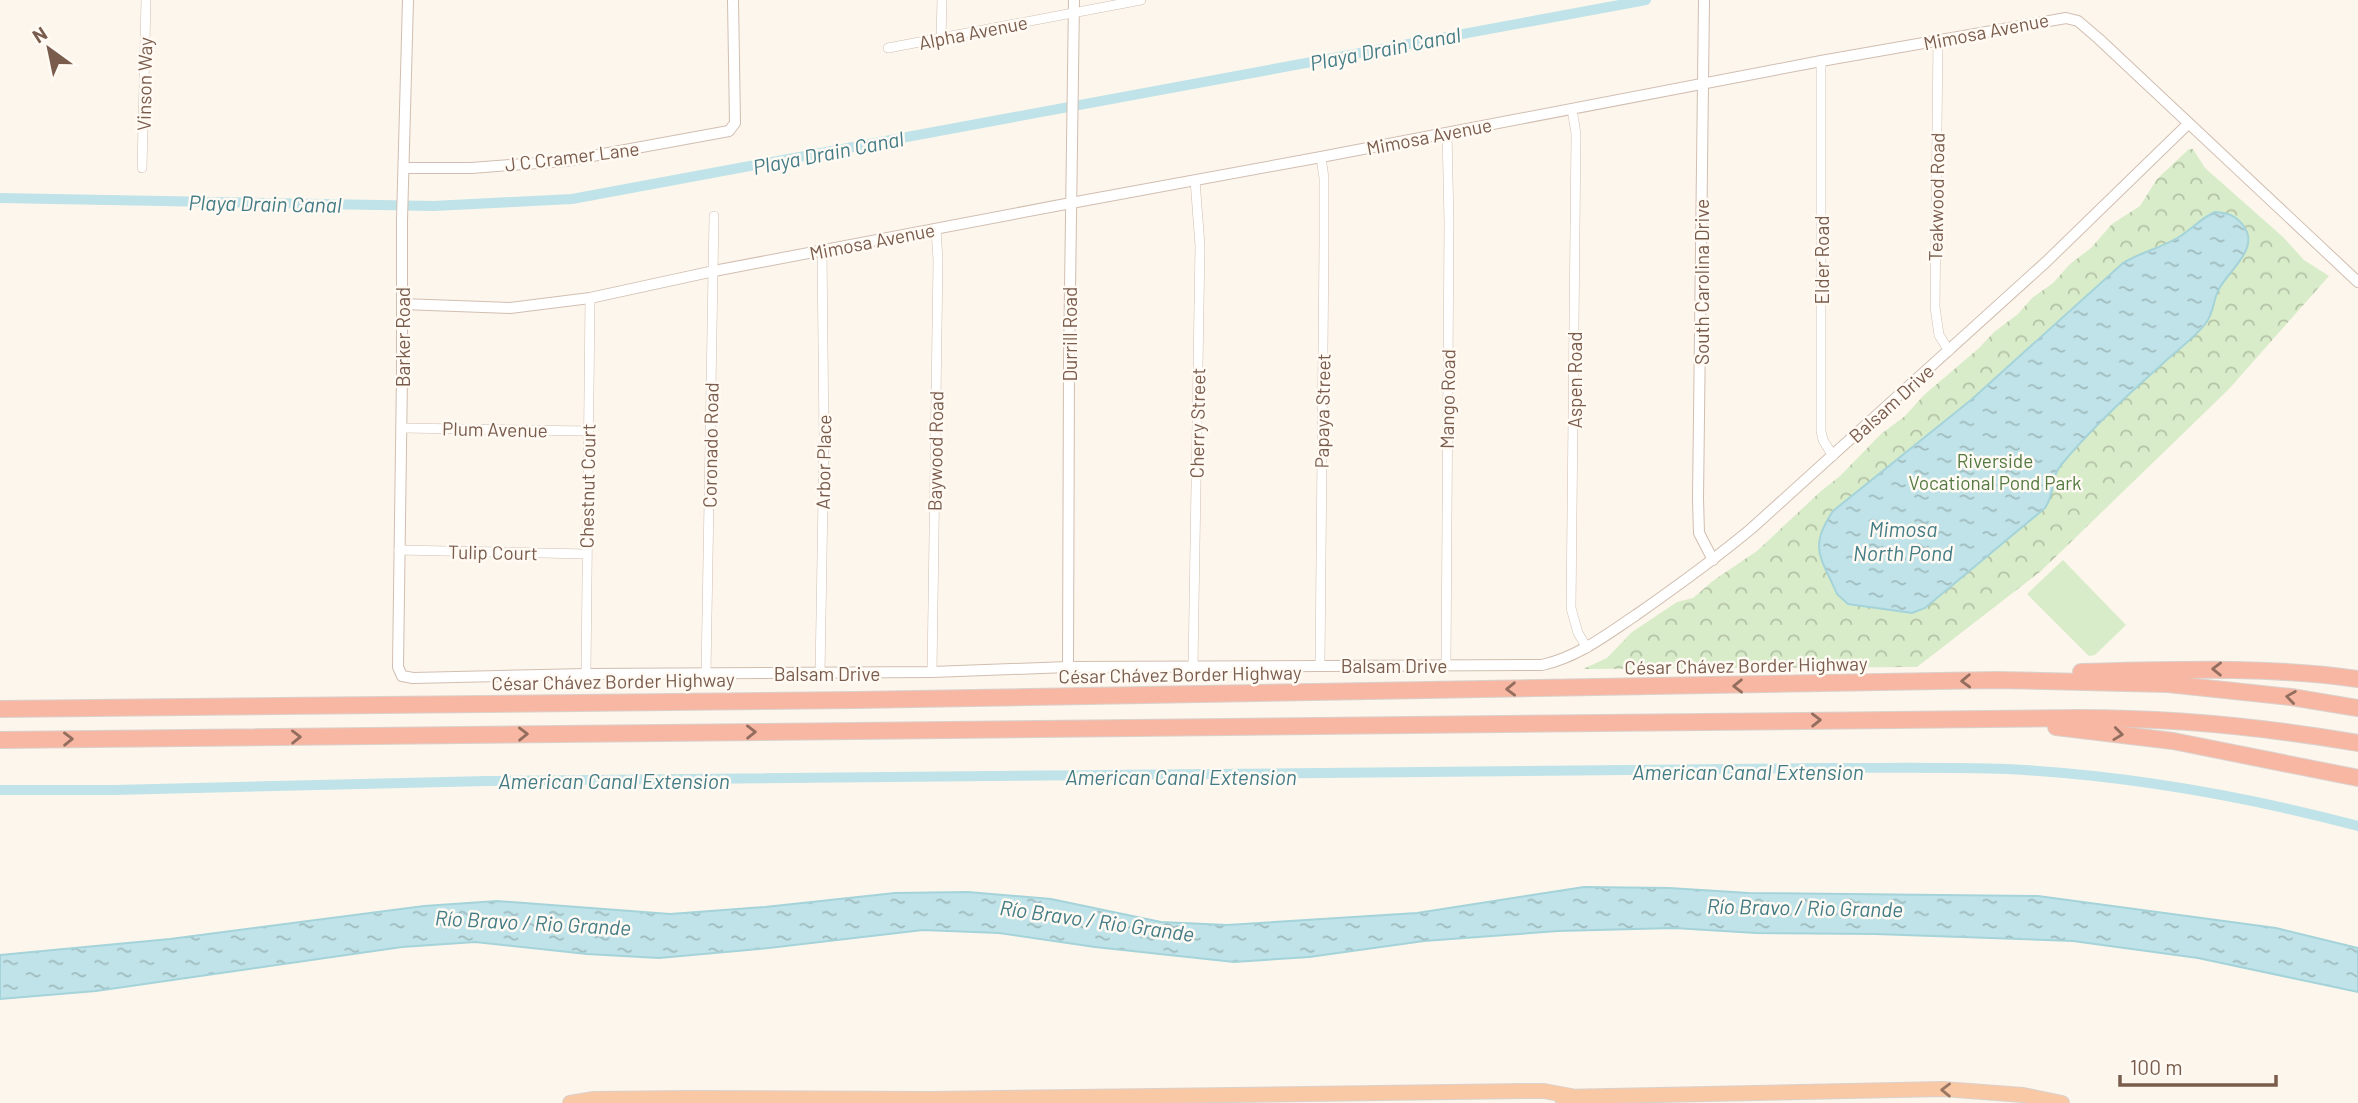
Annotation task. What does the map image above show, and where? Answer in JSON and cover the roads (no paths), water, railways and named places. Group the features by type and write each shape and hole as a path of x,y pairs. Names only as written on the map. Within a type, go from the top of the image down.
{"highway":[{"path":"1997,680 2060,673 2180,669 2283,671 2358,679"},
{"name":"César Chávez Border Highway","path":"0,709 856,700 1997,680 2168,684 2291,697 2358,708"},
{"path":"1977,718 2174,741 2358,778"},
{"path":"0,740 2134,718 2285,731 2358,743"},
{"path":"1350,1103 1942,1089 2022,1095 2062,1103"},
{"path":"570,1103 593,1099 898,1101 1524,1091 1544,1091 1571,1096"}],"street":[{"name":"Vinson Way","path":"142,168 146,0"},
{"name":"Barker Road","path":"400,674 402,220 408,0"},
{"name":"J C Cramer Lane","path":"404,168 471,168 565,161 729,131 735,123 733,0"},
{"path":"942,0 942,37"},
{"name":"Durrill Road","path":"1068,667 1074,0"},
{"name":"Alpha Avenue","path":"888,48 1141,0"},
{"name":"South Carolina Drive","path":"1704,1 1698,499 1699,533 1713,560"},
{"name":"Mimosa Avenue","path":"402,304 510,308 590,298 714,271 2058,18 2073,19 2099,39 2356,277"},
{"name":"Teakwood Road","path":"1938,40 1935,307 1938,335 1949,351"},
{"name":"Elder Road","path":"1821,61 1821,430 1823,440 1833,456"},
{"name":"Aspen Road","path":"1573,109 1576,147 1571,608 1577,633 1587,648"},
{"name":"Balsam Drive","path":"400,674 413,678 586,674 820,674 1320,664 1542,665 1569,658 1713,560 1833,456 2046,262 2188,124"},
{"name":"Mango Road","path":"1446,665 1449,222 1447,133"},
{"name":"Papaya Street","path":"1320,664 1324,257 1324,178 1321,157"},
{"name":"Cherry Street","path":"1193,666 1199,246 1195,180"},
{"name":"Coronado Road","path":"706,673 714,216"},
{"name":"Baywood Road","path":"932,672 938,260 936,229"},
{"name":"Arbor Place","path":"820,674 824,439 822,251"},
{"name":"Chestnut Court","path":"586,674 590,298"},
{"name":"Plum Avenue","path":"402,428 588,431"},
{"name":"Tulip Court","path":"399,550 586,554"}],"water":[{"name":"Mimosa North Pond","path":"2215,212 2237,219 2248,234 2248,242 2242,258 2219,289 2209,319 2072,452 2058,470 2045,508 1925,608 1912,613 1848,604 1837,594 1822,561 1819,544 1825,524 1833,511 1971,400 2123,263 2172,241"},
{"name":"Río Bravo / Rio Grande","path":"1584,887 1749,893 2038,896 2276,928 2358,948 2358,992 2198,958 2073,941 1756,933 1674,928 1558,931 1424,941 1309,957 1234,962 1095,947 999,933 923,930 659,958 587,954 475,942 402,947 96,991 0,999 0,955 170,939 424,906 497,901 670,914 895,893 968,892 1051,899 1161,922 1227,925 1417,913"}],"waterway":[{"name":"Playa Drain Canal","path":"0,198 433,206 572,199 1646,0"},
{"name":"American Canal Extension","path":"0,790 114,790 487,781 1962,768 2096,776 2184,788 2272,805 2358,826"}],"park label":[{"name":"Riverside Vocational Pond Park","path":"1995,471"}]}
